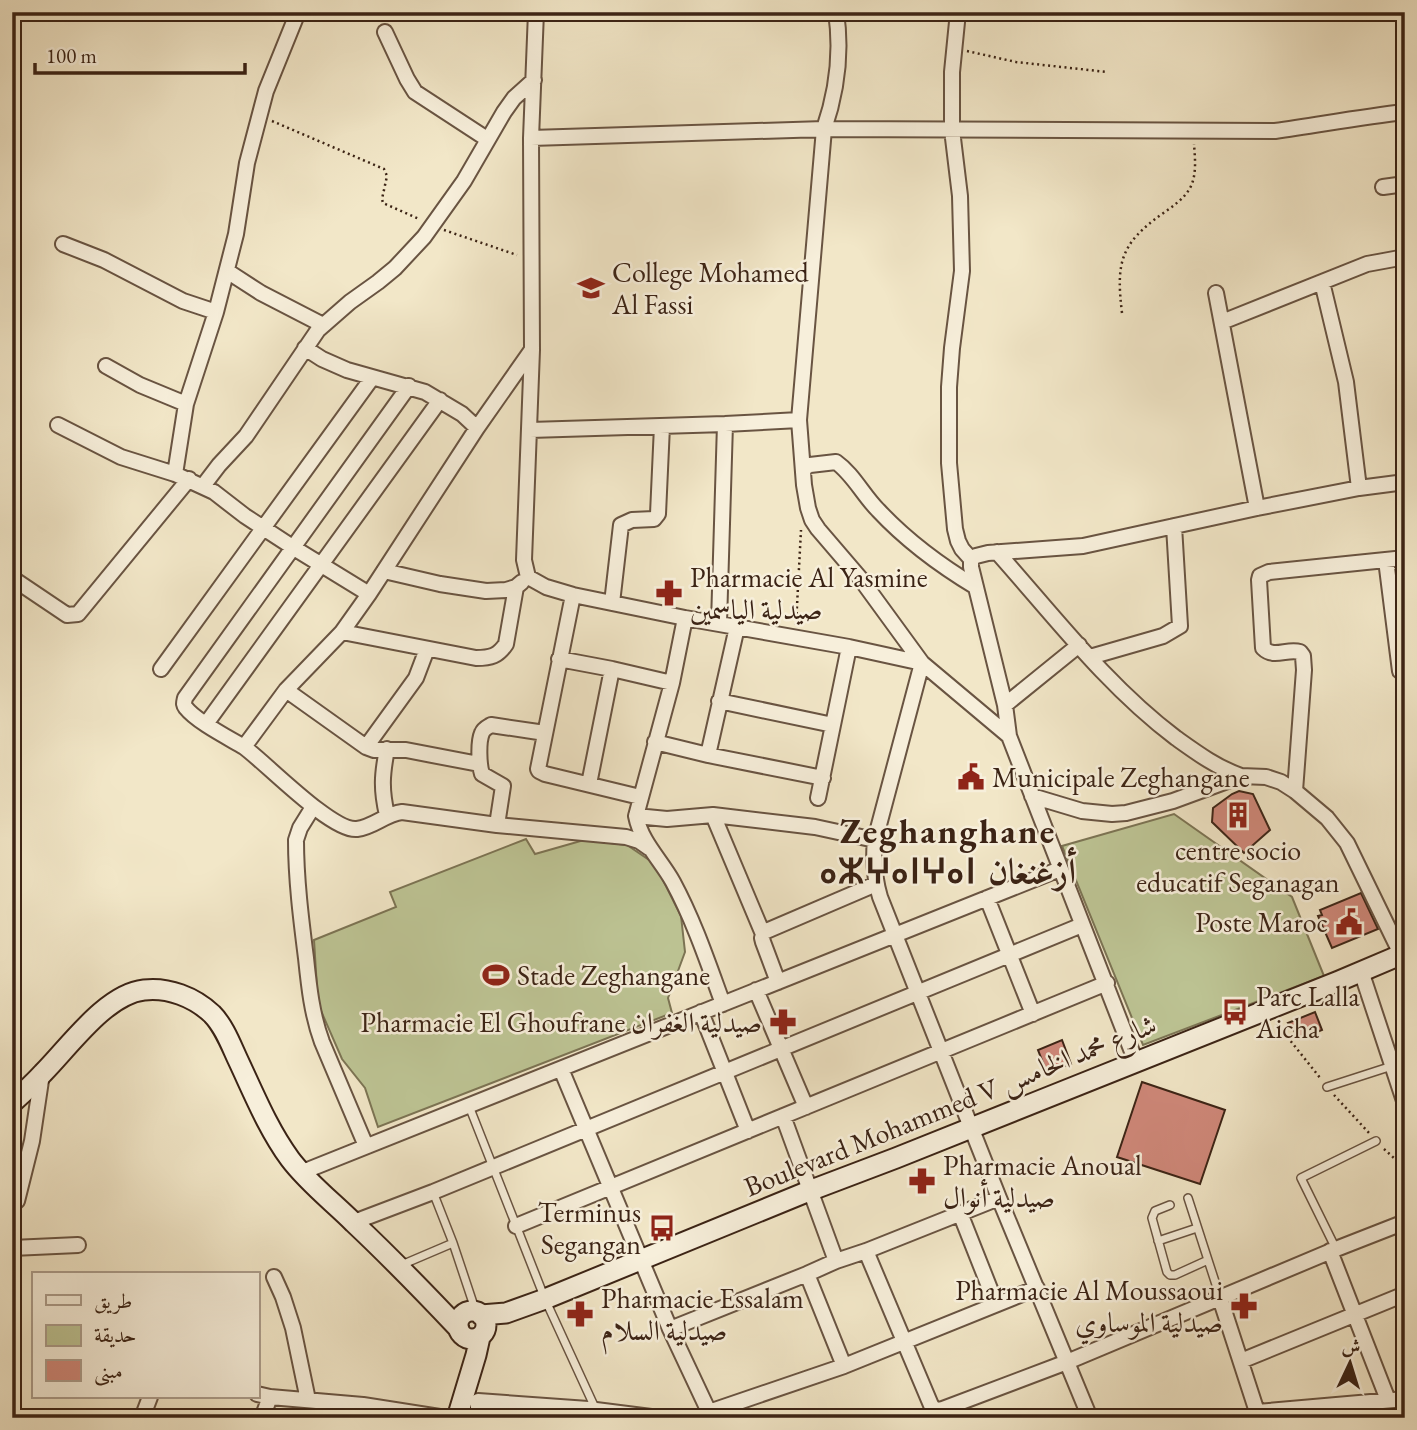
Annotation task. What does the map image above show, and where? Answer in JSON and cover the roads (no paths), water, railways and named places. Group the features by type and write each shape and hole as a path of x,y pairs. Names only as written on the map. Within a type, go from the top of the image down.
{"main road":[{"name":"Boulevard Mohammed V شارع محمد الخامس","path":"473,1324 501,1320 516,1310 1403,953"},
{"path":"12,1102 107,1006 122,996 141,990 163,990 183,995 196,1002 216,1019 266,1119 300,1173 420,1287 473,1324 467,1360 466,1406"}],"street":[{"path":"175,474 186,404 227,271 236,234 247,163 266,91 298,12"},
{"path":"536,12 531,138 532,350 524,560 528,577 546,587 573,595 922,663"},
{"path":"836,12 838,63 832,105 824,128 799,420 803,485 812,520 860,578 922,663 1009,736"},
{"path":"958,12 953,47 952,130 960,196 962,261 949,387 948,463 955,529 958,541 971,559 1009,736 1136,1062"},
{"path":"385,32 415,92 487,139"},
{"path":"12,578 67,615 78,614 196,483 219,465 246,436 323,325 395,268 433,226 464,181 514,98 534,80"},
{"path":"531,138 824,128 1275,131 1405,112"},
{"path":"1383,187 1405,184"},
{"path":"63,244 104,260 183,301 216,312"},
{"path":"1222,323 1367,264 1405,257"},
{"path":"227,271 261,293 323,325"},
{"path":"1322,282 1346,382 1359,488"},
{"path":"1216,293 1257,508"},
{"path":"305,348 337,366 372,378 409,386 440,400 462,414 477,428"},
{"path":"244,747 286,690 342,632 532,350"},
{"path":"106,366 140,385 186,404"},
{"path":"161,669 372,378"},
{"path":"409,386 185,698 186,708 256,756 313,807 351,830 367,827 387,815 402,811 497,825 619,836 639,841 649,848"},
{"path":"206,724 440,400"},
{"path":"530,430 799,420"},
{"path":"719,623 725,424"},
{"path":"58,425 121,457 175,474 214,492 294,548 369,594"},
{"path":"612,603 621,525 632,520 654,519 658,514 662,426"},
{"path":"803,469 836,462 897,529 976,587"},
{"path":"971,559 976,555 997,552 1083,546 1257,508 1405,482"},
{"path":"1090,657 1175,631 1180,626 1174,526"},
{"path":"997,552 1106,676 1166,730 1223,769 1241,776 1266,777 1280,782 1327,818 1347,843 1403,953"},
{"path":"1295,791 1303,656 1294,650 1270,653 1263,648 1260,576 1269,572 1405,558"},
{"path":"1386,560 1400,671"},
{"path":"384,571 486,591 516,587 528,577"},
{"path":"342,632 476,658 496,656 506,644 516,587"},
{"path":"573,595 538,765 539,771 640,796"},
{"path":"685,618 672,683 636,816 649,848 672,881 684,905 723,1004"},
{"path":"708,755 737,627"},
{"path":"1004,705 1079,645"},
{"path":"818,798 849,647"},
{"path":"366,747 416,678 428,649"},
{"path":"559,659 672,683"},
{"path":"922,663 875,840 873,862 876,884 999,1198 1090,1418"},
{"path":"589,784 612,669"},
{"path":"286,690 366,747 374,750 406,750 479,764"},
{"path":"719,701 833,724"},
{"path":"497,825 503,786 482,774 479,764 482,733 488,727 499,726 545,733"},
{"path":"655,742 823,778"},
{"path":"387,749 382,779 382,795 387,815"},
{"path":"1031,796 1082,811 1126,813 1172,801 1241,776"},
{"path":"313,807 296,840 300,909 313,1012 331,1066 366,1146"},
{"path":"636,816 667,819 713,815 815,827 875,840"},
{"path":"713,815 763,934 763,942 778,982"},
{"path":"300,1173 1060,869"},
{"path":"763,934 766,930 876,884"},
{"path":"988,898 1033,1014"},
{"path":"354,1222 1082,925"},
{"path":"1361,971 1405,1104"},
{"path":"516,1226 1107,983"},
{"path":"756,990 806,1107"},
{"path":"701,1012 748,1131"},
{"path":"561,1069 708,1415 844,1366 1037,1288"},
{"path":"17,1201 32,1141 42,1074"},
{"path":"783,1116 836,1261"},
{"path":"670,1329 999,1198"},
{"path":"960,1213 996,1304"},
{"path":"866,1251 931,1405 939,1414 1405,1222"},
{"path":"12,1248 78,1245"},
{"path":"1333,1250 1388,1400"},
{"path":"807,1275 844,1366"},
{"path":"274,1278 293,1328 308,1400 325,1418"},
{"path":"1241,1361 1405,1294"},
{"path":"1220,1298 1258,1415 1405,1399"},
{"path":"262,1418 264,1395 363,1405 418,1416 446,1418"},
{"path":"142,1418 150,1398"},
{"path":"466,1406 596,1410 659,1418"},
{"path":"466,1406 478,1418"}],"lane":[{"path":"1327,1087 1405,1055"},
{"path":"468,1106 544,1299 596,1410"},
{"path":"1333,1250 1301,1178 1376,1141"},
{"path":"433,1192 453,1243 473,1324"},
{"path":"1188,1198 1220,1298"},
{"path":"1170,1205 1155,1211 1152,1219 1167,1272 1175,1275 1208,1260"},
{"path":"1158,1241 1197,1228"},
{"path":"399,1267 453,1243"}],"place":[{"name":"College Mohamed Al Fassi","path":"591,288"},
{"name":"Pharmacie Al Yasmine صيدلية الياسمين","path":"669,593"},
{"name":"Municipale Zeghangane","path":"971,777"},
{"name":"centre socio educatif Seganagan","path":"1238,815"},
{"name":"Poste Maroc","path":"1349,922"},
{"name":"Stade Zeghangane","path":"496,975"},
{"name":"Parc Lalla Aicha","path":"1235,1012"},
{"name":"Pharmacie El Ghoufrane صيدلية الغفران","path":"783,1022"},
{"name":"Pharmacie Anoual صيدلية أنوال","path":"922,1181"},
{"name":"Terminus Segangan","path":"662,1228"},
{"name":"Pharmacie Al Moussaoui صيدلية الموساوي","path":"1244,1306"},
{"name":"Pharmacie Essalam صيدلية السلام","path":"580,1314"}],"district":[{"name":"Zeghanghane ⴰⵣⵖⴰⵏⵖⴰⵏ أزغنغان","path":"948,850"}]}
